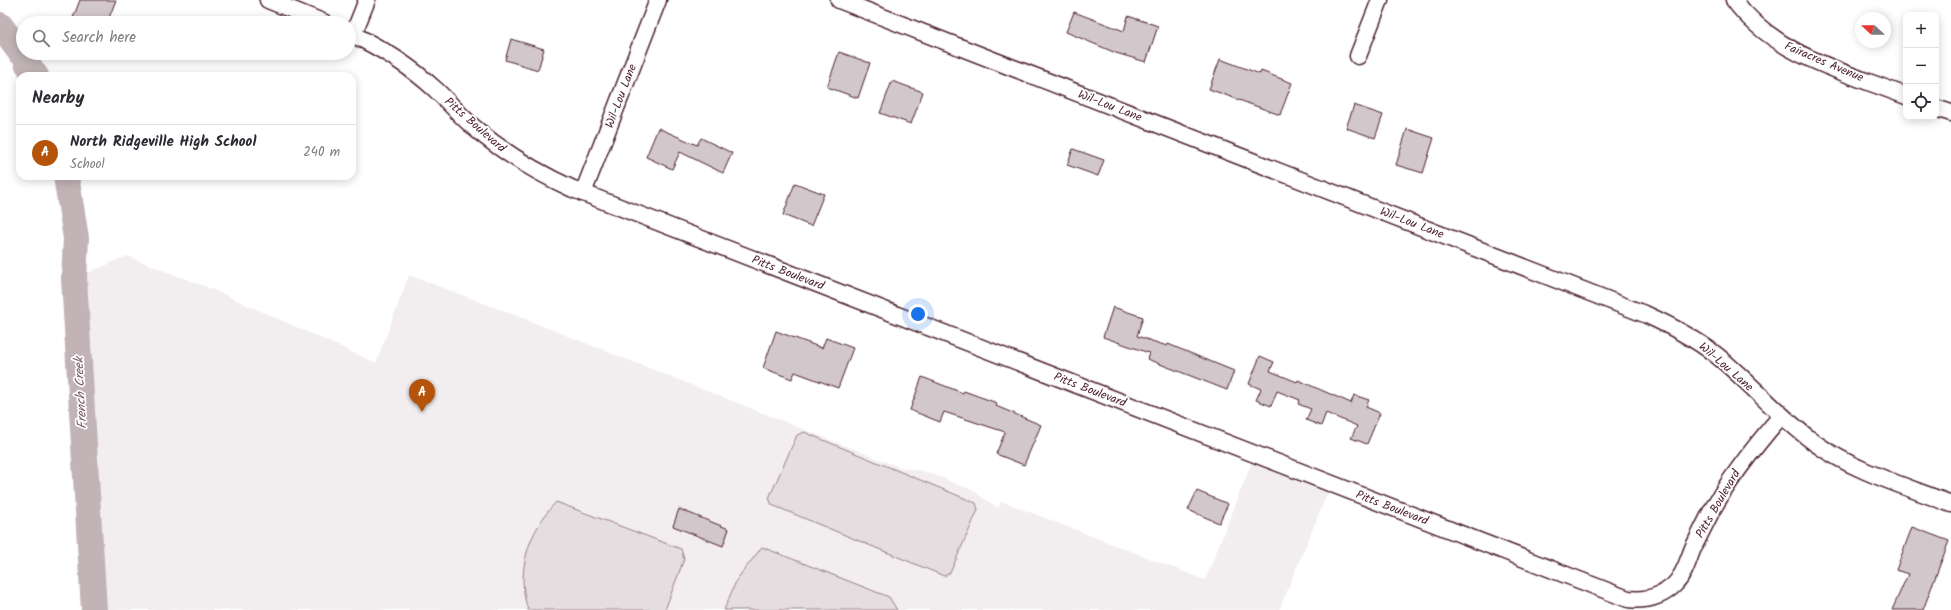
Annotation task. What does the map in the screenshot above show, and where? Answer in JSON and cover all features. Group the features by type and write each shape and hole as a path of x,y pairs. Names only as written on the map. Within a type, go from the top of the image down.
{"street":[{"path":"268,0 307,16"},
{"path":"356,23 367,0"},
{"name":"Wil-Lou Lane","path":"583,193 658,0"},
{"name":"Wil-Lou Lane","path":"839,0 1647,315 1677,329 1715,355 1781,416 1816,444 1857,467 1951,504"},
{"path":"1358,56 1380,0"},
{"name":"Fairacres Avenue","path":"1734,0 1759,28 1781,44 1807,57 1903,95"},
{"name":"Pitts Boulevard","path":"356,37 389,54 413,71 435,89 476,129 498,147 546,177 583,193 1628,599 1641,600 1654,598 1666,592 1676,583 1684,572 1711,513 1731,478 1755,446 1781,416"},
{"path":"1939,109 1951,113"}],"shaded area":[{"path":"127,256 214,290 376,363 409,275 507,312 899,467 927,472 972,490 998,508 1001,501 1205,580 1252,462 1328,492 1279,610 94,610 74,279"},
{"path":"804,432 976,503 978,510 950,573 944,576 772,505 769,498 797,435"},
{"path":"556,502 681,549 684,559 665,610 528,610 524,595 523,581 527,552 538,526"},
{"path":"762,547 889,597 897,610 724,610 737,579"}],"building":[{"path":"80,0 116,0 110,16 74,16"},
{"path":"1074,12 1124,31 1128,16 1158,26 1146,62 1116,53 1066,32"},
{"path":"511,39 544,49 538,70 505,60"},
{"path":"839,52 870,63 858,98 827,87"},
{"path":"1220,59 1260,74 1261,71 1292,83 1280,115 1209,89"},
{"path":"892,81 923,92 911,124 880,113"},
{"path":"1354,105 1383,115 1375,138 1346,128"},
{"path":"658,128 697,145 701,138 732,153 723,173 680,152 672,169 646,157"},
{"path":"1407,129 1434,138 1423,173 1396,165"},
{"path":"1073,149 1104,160 1098,176 1067,165"},
{"path":"795,183 824,194 811,226 783,215"},
{"path":"1113,307 1143,317 1137,336 1167,346 1168,344 1234,371 1227,390 1147,359 1149,353 1103,337"},
{"path":"776,331 822,348 826,338 853,348 838,388 795,372 792,379 763,368"},
{"path":"1260,356 1274,362 1270,371 1297,382 1298,380 1351,403 1354,395 1369,400 1366,407 1380,413 1367,444 1351,438 1357,426 1326,413 1321,426 1306,420 1311,409 1298,404 1300,400 1277,391 1271,406 1256,400 1261,389 1249,384"},
{"path":"922,377 963,393 964,391 997,403 996,406 1041,425 1024,465 996,454 1005,432 944,412 940,422 910,410"},
{"path":"1197,491 1228,504 1219,523 1188,510"},
{"path":"679,509 729,529 723,546 673,526"},
{"path":"1912,527 1949,541 1923,610 1892,610 1908,574 1896,570"}],"waterway":[{"name":"French Creek","path":"0,25 16,47"},
{"name":"French Creek","path":"27,63 33,72"},
{"name":"French Creek","path":"67,180 76,238 74,279 94,610"}],"place":[{"name":"North Ridgeville High School","path":"422,412"}]}
